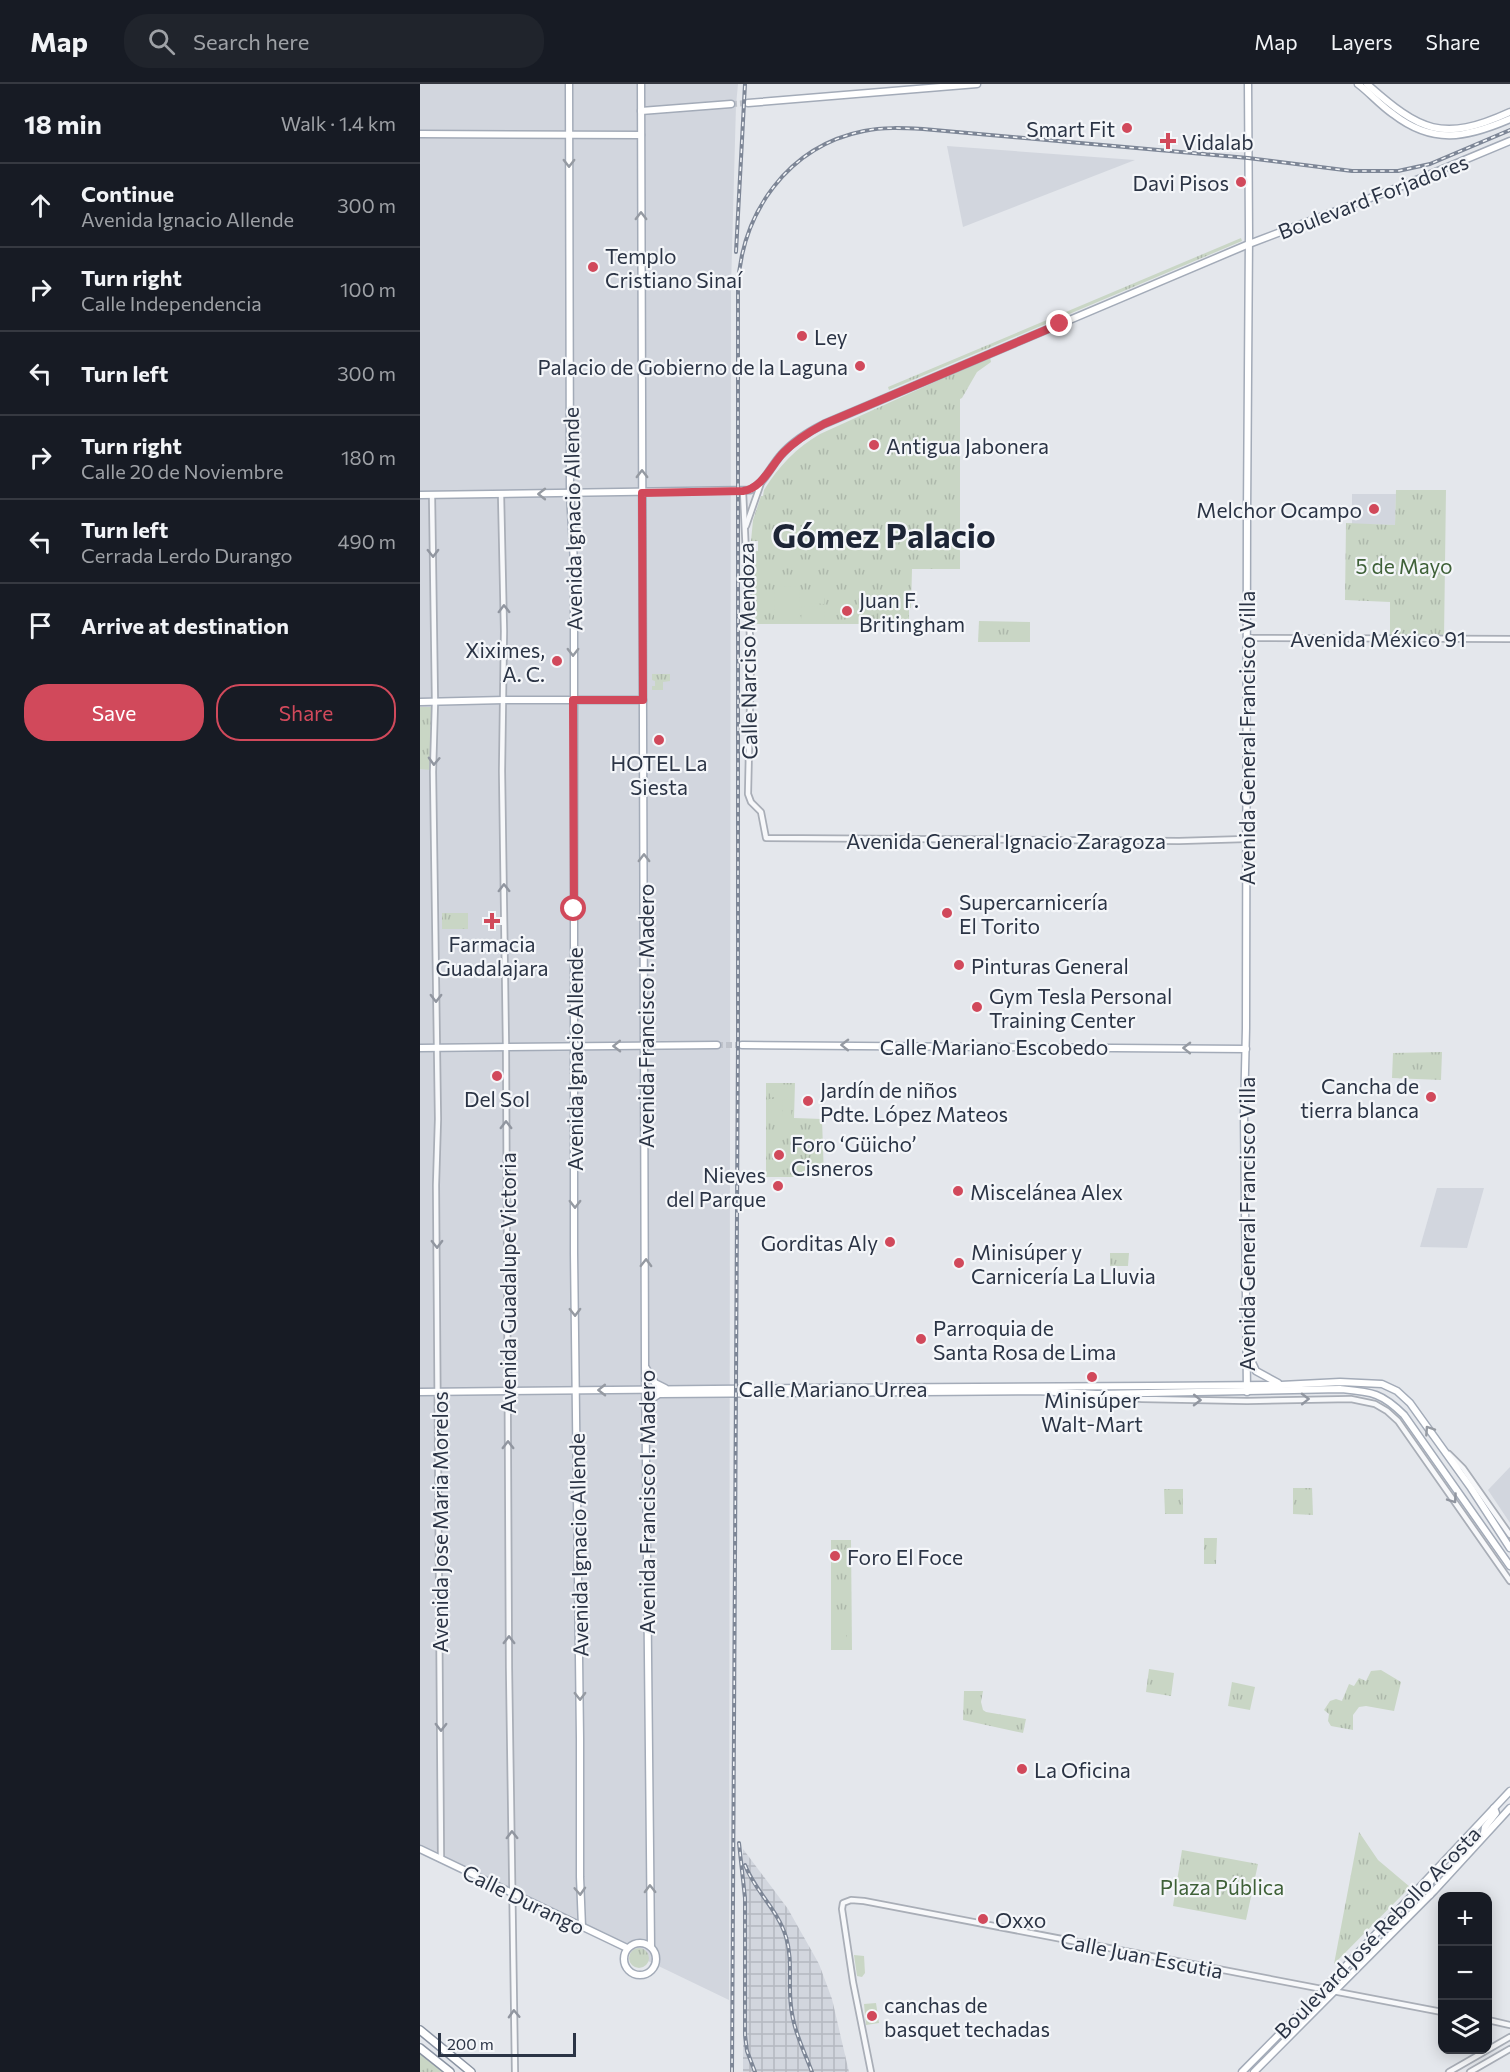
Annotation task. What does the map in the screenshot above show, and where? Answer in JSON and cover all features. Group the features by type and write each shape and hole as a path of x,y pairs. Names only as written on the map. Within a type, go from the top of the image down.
{"highway":[{"path":"420,2030 471,2072"},
{"path":"420,2048 450,2072"}],"main road":[{"name":"Avenida Ignacio Allende","path":"569,84 570,494 574,563 576,1390 582,1927"},
{"name":"Avenida Francisco I. Madero","path":"641,84 645,1411 651,1947"},
{"path":"748,103 977,84"},
{"name":"Avenida General Francisco Villa","path":"1246,1389 1244,1113 1248,84"},
{"path":"1358,84 1404,122 1432,134 1448,136 1472,133 1510,119"},
{"path":"1366,84 1407,117 1434,129 1469,128 1510,112"},
{"path":"641,111 731,104"},
{"path":"420,134 641,135"},
{"name":"Boulevard Forjadores","path":"764,478 783,452 808,432 824,424 1249,244 1404,185 1510,141"},
{"path":"1249,233 1259,240"},
{"path":"420,495 743,491 753,489 764,478"},
{"path":"420,702 643,700"},
{"path":"420,1048 717,1045"},
{"name":"Calle Mariano Escobedo","path":"742,1045 1246,1049"},
{"path":"1245,1346 1256,1371 1281,1385"},
{"path":"645,1366 655,1383 668,1389"},
{"path":"1246,1389 1340,1382 1388,1386 1410,1403 1510,1548"},
{"name":"Calle Mariano Urrea","path":"420,1392 668,1389 1246,1389"},
{"path":"1246,1389 1340,1389 1374,1393 1393,1403 1404,1415 1510,1566"},
{"name":"Calle Mariano Urrea","path":"645,1411 653,1398 659,1394 1035,1391 1097,1394 1246,1389"},
{"path":"1414,1445 1421,1440"},
{"name":"Boulevard José Rebollo Acosta","path":"1242,2072 1324,1989 1510,1791"},
{"path":"1484,1834 1485,1827 1496,1813 1494,1808"},
{"name":"Boulevard José Rebollo Acosta","path":"1254,2072 1430,1895 1510,1808"},
{"name":"Calle Durango","path":"420,1849 627,1948"},
{"path":"1430,1895 1428,1885 1441,1864"},
{"path":"641,1943 651,1947 656,1956 654,1965 648,1973 638,1975 629,1971 623,1957 627,1948 641,1943"}],"street":[{"name":"Calle Narciso Mendoza","path":"744,532 752,505 764,478"},
{"name":"Calle Narciso Mendoza","path":"743,491 751,659 748,794 751,802 761,813 765,838"},
{"name":"Avenida Guadalupe Victoria","path":"501,494 507,1391 515,2072"},
{"name":"Avenida Jose Maria Morelos","path":"432,495 441,1859"},
{"name":"Avenida México 91","path":"1247,638 1510,639"},
{"name":"Avenida General Ignacio Zaragoza","path":"765,838 1179,841 1246,839"},
{"path":"1097,1394 1113,1398 1142,1399 1364,1401 1387,1411 1398,1421 1510,1581"},
{"path":"1442,1450 1463,1468 1510,1535"},
{"name":"Calle Juan Escutia","path":"871,2072 853,1982 842,1909 843,1903 851,1900 1438,2011"},
{"path":"1492,2021 1510,2025"},
{"path":"1449,2072 1510,2037"},
{"path":"1470,2072 1510,2049"}],"shaded area":[{"path":"420,84 738,84 731,287 729,2000 420,1851"},
{"path":"947,146 1135,160 963,227"},
{"name":"Melchor Ocampo","path":"1352,494 1396,494 1395,525 1352,524"},
{"path":"1437,1188 1484,1188 1467,1248 1420,1247"},
{"path":"1510,1467 1510,1523 1488,1490"},
{"path":"743,1849 788,1909 819,1964 832,1999 849,2072 743,2072"}],"green space":[{"path":"1241,238 1242,241 889,390 888,387"},
{"path":"990,357 991,362 977,372 960,399 960,569 912,569 909,624 755,624 756,605 751,605 753,573 750,567 751,551 758,551 758,541 751,541 753,520 764,490 782,465 803,445 820,434"},
{"name":"5 de Mayo","path":"1396,490 1446,490 1444,639 1390,638 1390,602 1345,600 1346,523 1395,525"},
{"path":"1396,553 1414,553 1414,564 1396,563"},
{"path":"811,580 824,580 824,604 811,603"},
{"path":"775,586 800,587 799,621 774,620"},
{"path":"802,606 825,607 824,621 801,620"},
{"path":"979,621 1030,622 1030,642 978,642"},
{"path":"652,674 670,674 670,681 663,682 663,690 652,690 655,681 652,680"},
{"path":"420,707 431,707 431,770 420,769"},
{"path":"442,913 468,913 468,929 442,929"},
{"path":"1442,1052 1441,1080 1392,1078 1393,1053"},
{"path":"766,1083 795,1083 794,1118 822,1119 824,1177 766,1177"},
{"path":"770,1086 792,1087 792,1098 770,1097"},
{"path":"769,1099 780,1099 780,1117 769,1117"},
{"path":"783,1099 792,1100 791,1117 782,1117"},
{"path":"1110,1253 1129,1253 1128,1266 1110,1266"},
{"path":"1293,1488 1312,1488 1313,1515 1293,1514"},
{"path":"1164,1489 1183,1489 1183,1514 1165,1514"},
{"path":"1204,1538 1217,1538 1216,1564 1204,1564"},
{"path":"831,1540 851,1540 852,1650 831,1650"},
{"path":"832,1626 846,1626 846,1648 833,1647"},
{"path":"1149,1669 1174,1673 1171,1696 1146,1692"},
{"path":"1381,1670 1401,1682 1394,1711 1359,1707 1353,1715 1353,1730 1331,1726 1328,1721 1329,1714 1324,1710 1330,1701 1336,1699 1342,1701 1349,1684 1354,1686 1359,1678 1366,1681 1371,1671"},
{"path":"1232,1682 1255,1687 1250,1710 1228,1706"},
{"path":"964,1691 983,1691 981,1702 986,1712 1026,1719 1023,1733 963,1720"},
{"path":"1359,1832 1378,1860 1410,1887 1334,1964"},
{"name":"Plaza Pública","path":"1182,1850 1258,1864 1246,1920 1173,1906"},
{"path":"639,1948 646,1951 649,1958 646,1965 639,1968 632,1965 629,1958 632,1951"},
{"path":"854,1955 864,1956 865,1973 862,1977 857,1976"},
{"name":"canchas de basquet techadas","path":"876,2003 879,2023 866,2025 864,2004"},
{"path":"420,2050 447,2072 420,2072"}],"tunnel":[{"path":"731,104 748,103"},
{"path":"717,1045 742,1045"}],"railway":[{"path":"736,252 745,84"},
{"path":"732,2072 738,1040 738,287 741,260 748,234 759,209 792,167 813,151 837,139 871,130 923,129 1248,158 1352,171 1398,171 1430,164 1510,130"},
{"path":"739,1843 745,1898 745,2035 747,2051 755,2072"},
{"path":"745,1865 754,1883 778,1918 786,1937 792,2015 812,2072"}],"place":[{"name":"Smart Fit","path":"1127,128"},
{"name":"Vidalab","path":"1168,141"},
{"name":"Davi Pisos","path":"1241,182"},
{"name":"Templo Cristiano Sinaí","path":"593,267"},
{"name":"Ley","path":"802,336"},
{"name":"Palacio de Gobierno de la Laguna","path":"860,366"},
{"name":"Antigua Jabonera","path":"874,445"},
{"name":"Melchor Ocampo","path":"1374,509"},
{"name":"Juan F. Britingham","path":"847,611"},
{"name":"Xiximes, A. C.","path":"557,661"},
{"name":"HOTEL La Siesta","path":"659,740"},
{"name":"Supercarnicería El Torito","path":"947,913"},
{"name":"Farmacia Guadalajara","path":"492,921"},
{"name":"Pinturas General","path":"959,965"},
{"name":"Gym Tesla Personal Training Center","path":"977,1007"},
{"name":"Del Sol","path":"497,1076"},
{"name":"Cancha de tierra blanca","path":"1431,1097"},
{"name":"Jardín de niños Pdte. López Mateos","path":"808,1101"},
{"name":"Foro ‘Güicho’ Cisneros","path":"779,1155"},
{"name":"Nieves del Parque","path":"778,1186"},
{"name":"Miscelánea Alex","path":"958,1191"},
{"name":"Gorditas Aly","path":"890,1242"},
{"name":"Minisúper y Carnicería La Lluvia","path":"959,1263"},
{"name":"Parroquia de Santa Rosa de Lima","path":"921,1339"},
{"name":"Minisúper Walt-Mart","path":"1092,1377"},
{"name":"Foro El Foce","path":"835,1556"},
{"name":"La Oficina","path":"1022,1769"},
{"name":"Oxxo","path":"983,1919"},
{"name":"canchas de basquet techadas","path":"872,2016"}],"district":[{"name":"Gómez Palacio","path":"884,534"}],"route":[{"path":"574,909 573,700 643,700 642,493 753,489 783,452 808,432 1060,324"}]}
